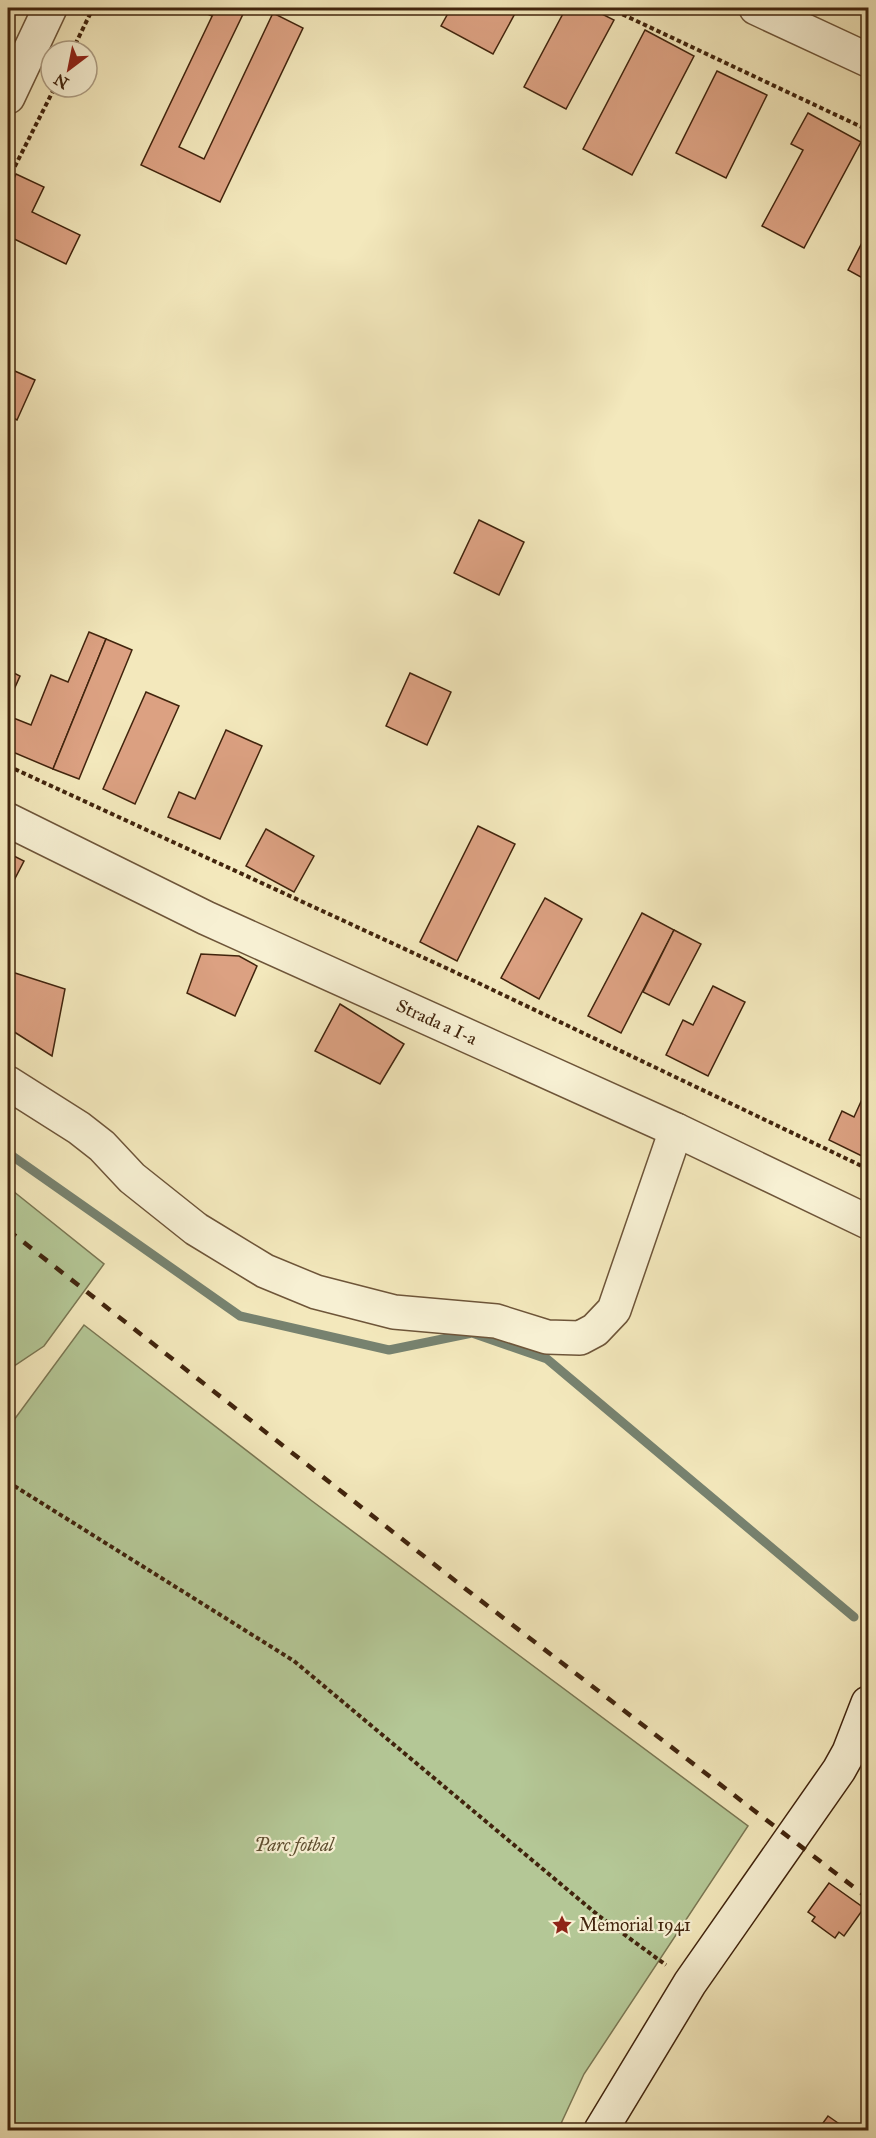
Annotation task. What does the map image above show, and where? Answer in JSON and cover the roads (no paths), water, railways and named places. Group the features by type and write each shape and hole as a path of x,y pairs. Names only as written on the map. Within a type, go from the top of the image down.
{"street":[{"path":"8,97 50,8"},
{"path":"756,8 868,60"},
{"name":"Strada a I-a","path":"8,820 206,918 676,1130 868,1222"},
{"path":"8,1083 79,1128 102,1146 132,1178 196,1229 265,1271 316,1292 394,1312 496,1321 547,1337 580,1338 595,1330 614,1310 676,1130"},
{"path":"601,2130 690,1983 839,1770 849,1752 868,1702"}],"waterway":[{"path":"8,1153 240,1316 389,1350 472,1333 547,1359 854,1617"}],"railway":[{"path":"8,1230 467,1590 868,1898"}],"place":[{"name":"Memorial 1941","path":"562,1925"}],"park label":[{"name":"Parc fotbal","path":"294,1845"}]}
